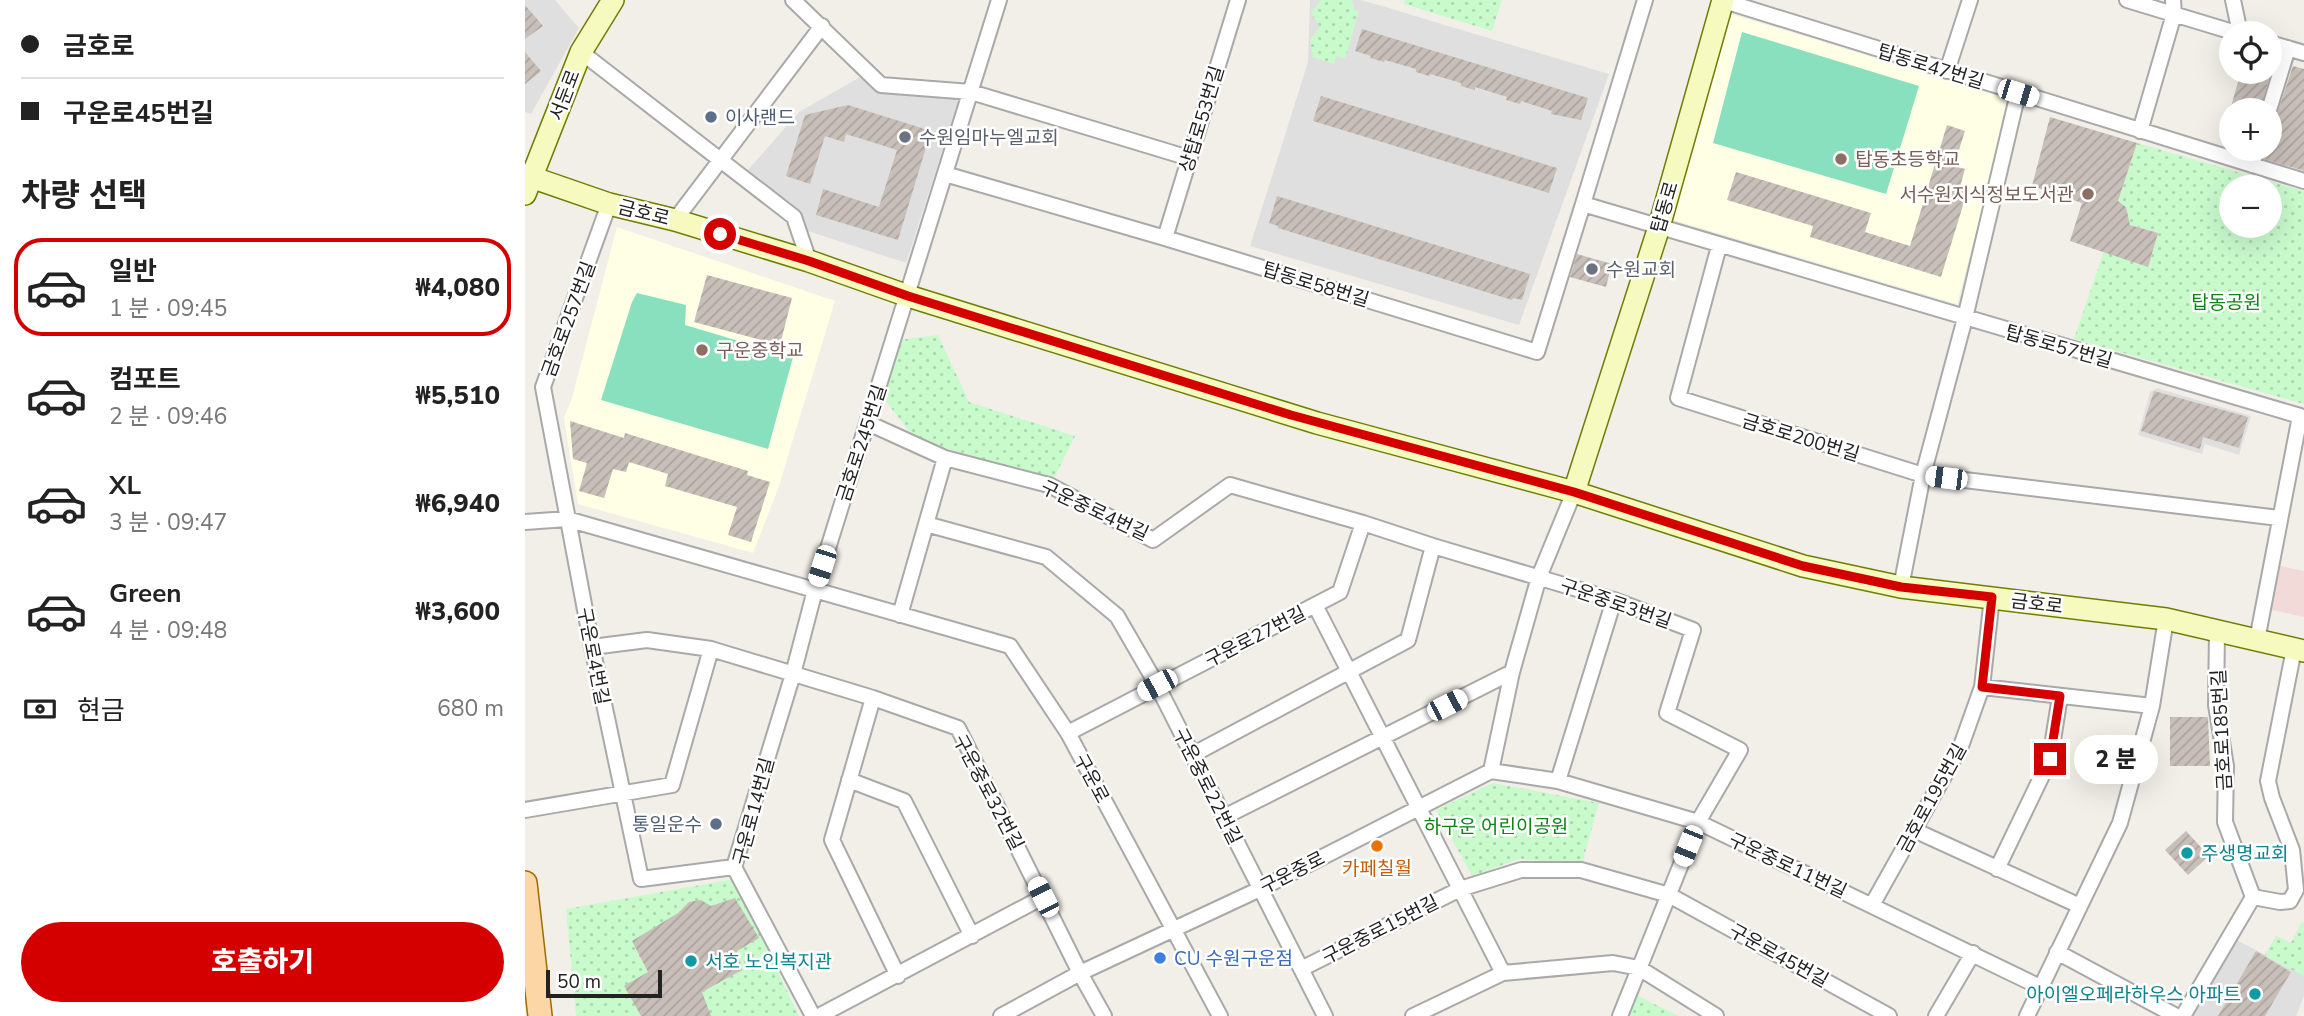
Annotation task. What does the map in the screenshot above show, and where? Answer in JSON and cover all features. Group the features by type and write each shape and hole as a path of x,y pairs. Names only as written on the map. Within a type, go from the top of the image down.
{"main road":[{"path":"525,883 540,1016"}],"street":[{"name":"서둔로","path":"527,182 581,52 613,0"},
{"path":"793,0 881,85 971,92 1189,158"},
{"name":"금호로245번길","path":"815,590 999,0"},
{"name":"상탑로53번길","path":"1165,237 1238,0"},
{"name":"탑동로58번길","path":"945,174 1165,237 1537,352 1644,0"},
{"name":"탑동로47번길","path":"1722,0 2304,181"},
{"name":"탑동로","path":"1574,492 1659,227 1722,0"},
{"path":"1947,71 1970,0"},
{"path":"2127,0 2173,7 2219,25"},
{"path":"2233,0 2236,21"},
{"path":"2140,131 2173,7"},
{"path":"675,220 822,26"},
{"path":"2282,46 2304,54"},
{"path":"2273,98 2288,48"},
{"path":"581,52 794,217 809,261"},
{"path":"1901,587 1923,475 1965,318 2018,93"},
{"path":"2252,165 2253,161"},
{"name":"금호로","path":"527,182 675,220 809,261 908,296 1317,422 1574,492 1803,566 1901,587 2166,619 2299,650"},
{"name":"금호로257번길","path":"567,519 543,387 609,204"},
{"path":"1583,204 1659,227"},
{"name":"탑동로57번길","path":"1659,227 2300,416 2256,640"},
{"name":"금호로200번길","path":"1719,246 1678,398 1923,475 2279,518"},
{"name":"구운중로4번길","path":"868,423 945,458 1049,485 1153,540 1230,485 1539,577"},
{"path":"900,615 945,458"},
{"path":"1491,771 1512,672 1539,577 1574,492"},
{"name":"구운로","path":"525,522 567,519 1010,646 1068,733 1220,1016"},
{"name":"구운로4번길","path":"567,519 621,793 641,879 734,867"},
{"name":"구운로27번길","path":"1068,733 1341,592 1363,523"},
{"name":"구운중로22번길","path":"926,524 1046,557 1117,616 1157,685 1325,1016"},
{"path":"1192,755 1408,640 1433,546"},
{"name":"구운중로3번길","path":"1539,577 1614,600 1693,630 1667,713 1740,750 1698,822"},
{"name":"구운로14번길","path":"813,1016 734,867 793,674 815,590"},
{"name":"금호로195번길","path":"1872,905 1961,746 1982,687 1992,597"},
{"path":"1558,781 1614,600"},
{"name":"구운중로15번길","path":"1315,605 1503,973"},
{"path":"2027,1016 2120,822 2152,706 2166,619"},
{"name":"금호로185번길","path":"2217,630 2216,705 2226,766 2224,822 2253,897"},
{"path":"591,647 647,640 711,649 793,674"},
{"path":"525,810 672,785 711,649"},
{"path":"2183,1016 2253,897 2290,901 2296,890 2292,850 2268,781 2299,650"},
{"path":"1224,817 1512,672"},
{"name":"구운중로32번길","path":"793,674 958,728 1104,1016"},
{"path":"1982,687 2152,706"},
{"path":"1997,869 2050,759 2060,696"},
{"path":"873,698 832,840 898,976"},
{"name":"구운중로11번길","path":"1491,771 1558,781 1698,822 2040,987"},
{"name":"구운중로","path":"1001,1016 1080,973 1260,889 1491,771"},
{"path":"849,780 904,801 972,936"},
{"path":"1620,1016 1698,822"},
{"path":"1914,830 2080,906"},
{"name":"구운로45번길","path":"1460,889 1521,870 1581,870 1669,895 1889,1016"},
{"name":"구운중로15번길","path":"1301,969 1460,889"},
{"path":"820,1016 1043,897"},
{"path":"2057,951 2176,1016"},
{"path":"1936,1016 1973,953"},
{"path":"1413,1016 1503,973 1613,963 1639,968 1713,1015"}],"shaded area":[{"path":"525,0 555,0 579,28 531,114 525,112"},
{"path":"1310,0 1362,0 1609,74 1519,325 1250,246 1308,62"},
{"name":"탑동초등학교","path":"1728,13 2011,100 1957,304 1670,219"},
{"path":"862,76 880,91 959,99 906,263 808,231 798,211 747,171 799,112"},
{"name":"구운중학교","path":"617,227 835,301 778,489 753,553 578,504 564,418 572,398"},
{"path":"2157,388 2251,416 2239,455 2205,444 2202,454 2138,435 2150,392"},
{"path":"2276,565 2304,571 2304,617 2267,609"},
{"name":"아이엘오페라하우스 아파트","path":"2302,922 2304,996 2296,1016 2189,1016 2235,939 2265,955 2276,936 2291,943"}],"green space":[{"path":"1321,0 1352,0 1354,10 1359,11 1345,59 1336,56 1334,64 1313,57 1310,40 1320,27 1311,13"},
{"path":"1405,0 1502,0 1492,31 1404,4"},
{"path":"1742,32 1919,86 1886,194 1713,143"},
{"name":"탑동공원","path":"2137,143 2248,175 2219,175 2219,238 2282,238 2282,185 2304,191 2304,404 2074,339 2104,251 2148,266 2158,233 2130,225 2126,207 2118,201"},
{"path":"637,293 686,305 685,325 793,357 768,449 601,400"},
{"path":"938,335 969,402 1075,436 1053,480 915,439 883,397 898,340"},
{"name":"하구운 어린이공원","path":"1493,783 1599,803 1582,864 1519,859 1472,876 1436,810"},
{"path":"734,879 799,1016 576,1016 566,909"},
{"path":"2302,922 2304,976 2265,956 2276,936 2291,943"},
{"path":"1638,996 1679,1016 1629,1016"}],"building":[{"path":"525,5 543,26 525,39"},
{"path":"1362,29 1588,98 1581,120 1551,114 1552,111 1521,101 1520,104 1475,87 1475,90 1461,86 1461,83 1416,72 1416,69 1370,58 1371,56 1355,51"},
{"path":"525,52 541,71 525,84"},
{"path":"2293,66 2304,69 2304,171 2271,161 2282,161 2282,99"},
{"path":"2238,84 2267,84 2263,98 2233,98"},
{"path":"1321,96 1557,168 1549,193 1313,121"},
{"path":"848,105 931,131 898,240 816,215 823,189 879,207 897,150 846,134 844,142 825,136 810,184 786,176 805,115"},
{"name":"서수원지식정보도서관","path":"2050,117 2137,143 2118,201 2126,207 2130,225 2158,233 2148,267 2070,241 2082,203 2032,186"},
{"path":"1947,125 1965,131 1954,166 1965,169 1960,187 1968,189 1941,277 1810,237 1813,226 1727,200 1736,172 1871,213 1865,232 1910,246"},
{"path":"1277,196 1530,274 1522,300 1512,300 1278,228 1269,223"},
{"path":"1577,254 1612,264 1606,287 1570,277"},
{"path":"707,275 792,298 780,345 694,322"},
{"path":"2154,391 2248,417 2239,448 2203,437 2200,449 2141,431"},
{"path":"570,421 624,438 625,433 748,471 747,475 770,482 751,542 728,535 737,507 665,486 668,474 629,462 626,472 613,469 604,498 579,491 587,463 573,459"},
{"path":"2170,717 2208,717 2210,766 2170,766"},
{"name":"주생명교회","path":"2186,831 2209,856 2188,875 2165,850"},
{"name":"서호 노인복지관","path":"735,898 759,938 737,951 742,970 702,992 711,1016 641,1016 624,986 648,972 632,941 678,913 689,902 701,900 711,906"},
{"name":"아이엘오페라하우스 아파트","path":"2256,951 2291,972 2265,1016 2218,1016"}],"place":[{"name":"이사랜드","path":"711,117"},
{"name":"수원임마누엘교회","path":"905,137"},
{"name":"탑동초등학교","path":"1841,159"},
{"name":"서수원지식정보도서관","path":"2088,194"},
{"name":"수원교회","path":"1592,269"},
{"name":"구운중학교","path":"702,350"},
{"name":"통일운수","path":"716,824"},
{"name":"카페칠월","path":"1377,846"},
{"name":"주생명교회","path":"2187,853"},
{"name":"CU 수원구운점","path":"1160,958"},
{"name":"서호 노인복지관","path":"691,961"},
{"name":"아이엘오페라하우스 아파트","path":"2255,994"}],"route":[{"path":"720,234 809,261 908,296 1291,415 1574,492 1803,566 1901,587 1992,597 1982,687 2060,696 2050,759"}]}
